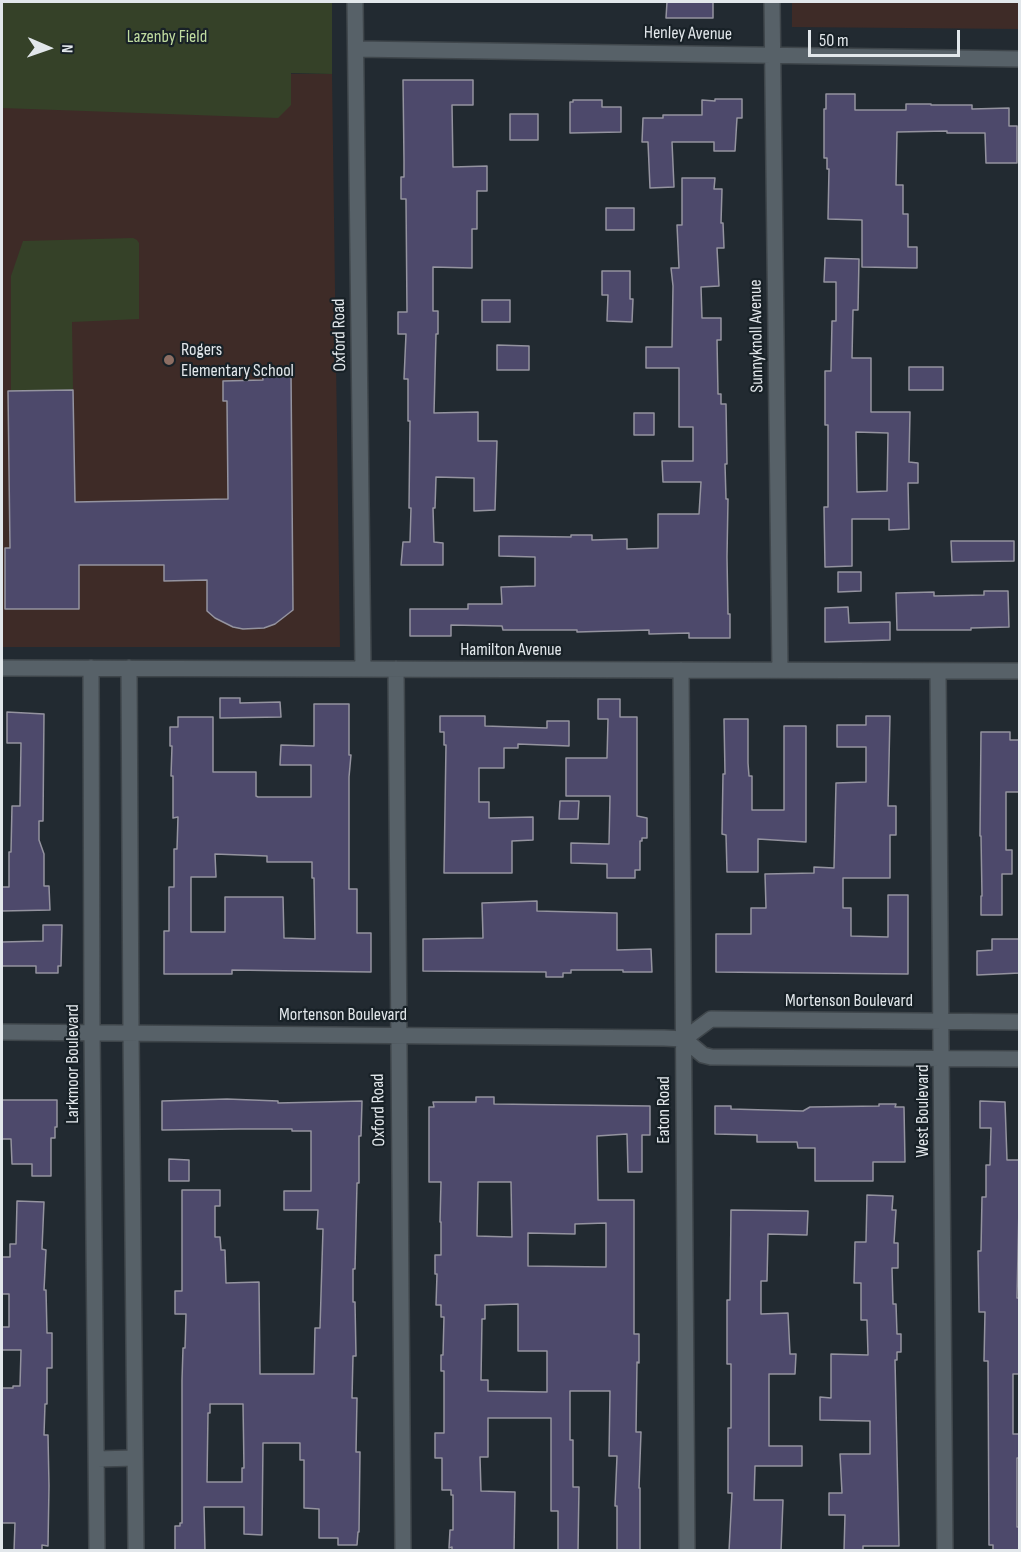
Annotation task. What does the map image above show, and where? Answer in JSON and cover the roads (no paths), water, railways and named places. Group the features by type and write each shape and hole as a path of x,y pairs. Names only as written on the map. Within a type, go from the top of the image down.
{"street":[{"name":"Oxford Road","path":"355,2 363,669"},
{"name":"Sunnyknoll Avenue","path":"772,2 780,670"},
{"name":"Henley Avenue","path":"356,49 1020,58"},
{"name":"Hamilton Avenue","path":"2,668 1020,671"},
{"name":"Larkmoor Boulevard","path":"91,668 92,1032 98,1551"},
{"path":"129,668 130,1032 136,1551"},
{"name":"Oxford Road","path":"396,669 403,1551"},
{"name":"Eaton Road","path":"681,670 687,1551"},
{"name":"West Boulevard","path":"938,671 945,1551"},
{"name":"Mortenson Boulevard","path":"2,1032 684,1039 711,1019 1020,1022"},
{"path":"684,1039 703,1054 711,1057 1020,1059"},
{"path":"97,1459 135,1458"}],"place":[{"name":"Rogers Elementary School","path":"169,360"}],"park label":[{"name":"Lazenby Field","path":"167,37"}]}
